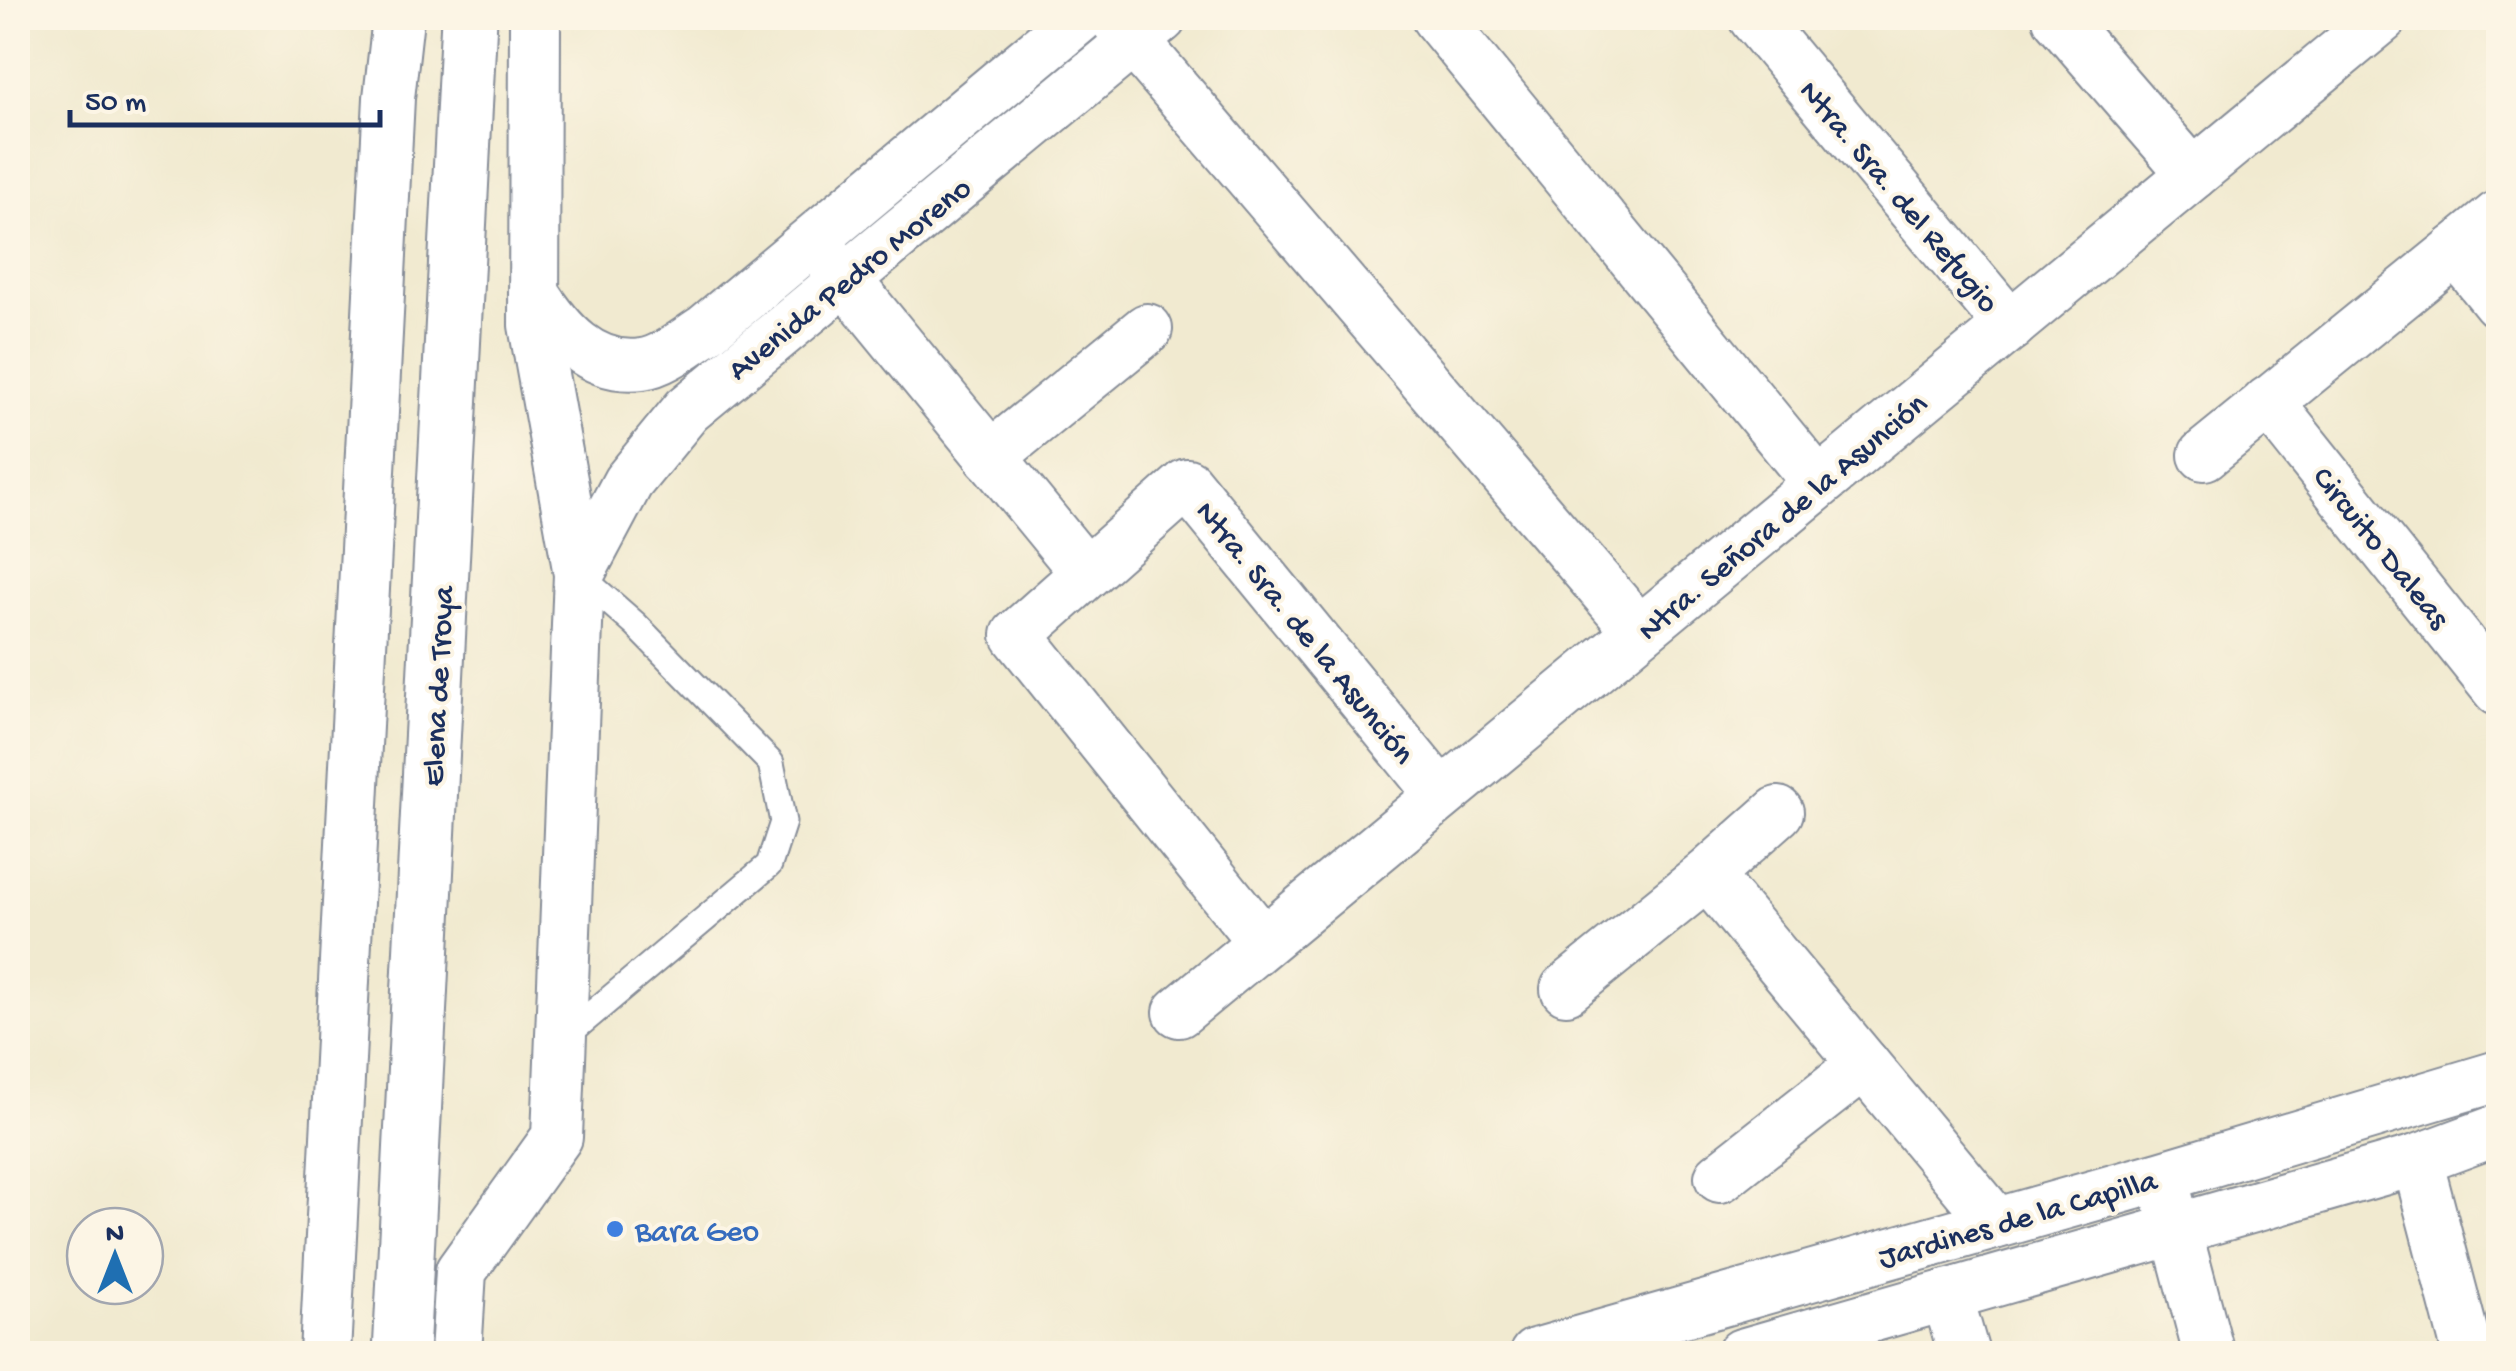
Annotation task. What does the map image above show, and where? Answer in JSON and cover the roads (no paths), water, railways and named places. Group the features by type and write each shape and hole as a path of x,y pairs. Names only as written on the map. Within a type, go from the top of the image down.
{"main road":[{"name":"Elena de Troya","path":"401,1354 469,18"}],"street":[{"path":"325,1354 389,98 398,18"},
{"path":"456,1354 460,1271 557,1137 579,574 534,325 535,18"},
{"name":"Avenida Pedro Moreno","path":"534,293 561,332 584,352 613,362 641,364 663,356 705,330 1079,18"},
{"path":"1437,18 1818,483"},
{"name":"Ntra. Sra. del Refugio","path":"1754,18 2010,326"},
{"path":"2058,18 2193,174"},
{"name":"Ntra. Señora de la Asunción","path":"1179,1012 2382,18"},
{"path":"1136,26 1639,631"},
{"name":"Avenida Pedro Moreno","path":"579,574 628,482 686,410 845,280 1136,26"},
{"path":"2204,455 2498,216"},
{"path":"813,240 1086,573"},
{"path":"2456,250 2498,302"},
{"path":"990,457 1147,329"},
{"name":"Circuito Daleas","path":"2268,402 2498,690"},
{"name":"Ntra. Sra. de la Asunción","path":"1263,942 1017,635 1187,484 1441,795"},
{"path":"1566,989 1778,812"},
{"path":"1707,874 1996,1223"},
{"path":"1720,1178 1864,1064"},
{"name":"Jardines de la Capilla","path":"1534,1354 2498,1076"},
{"name":"Jardines de la Capilla","path":"1758,1349 2417,1160 2498,1130"},
{"path":"2417,1160 2468,1354"},
{"path":"2162,1176 2209,1354"},
{"path":"1758,1349 1759,1290"},
{"path":"1947,1294 1964,1354"}],"lane":[{"path":"562,1039 769,865 783,822 771,763 636,625 579,574"}],"place":[{"name":"Bara Geo","path":"615,1229"}]}
